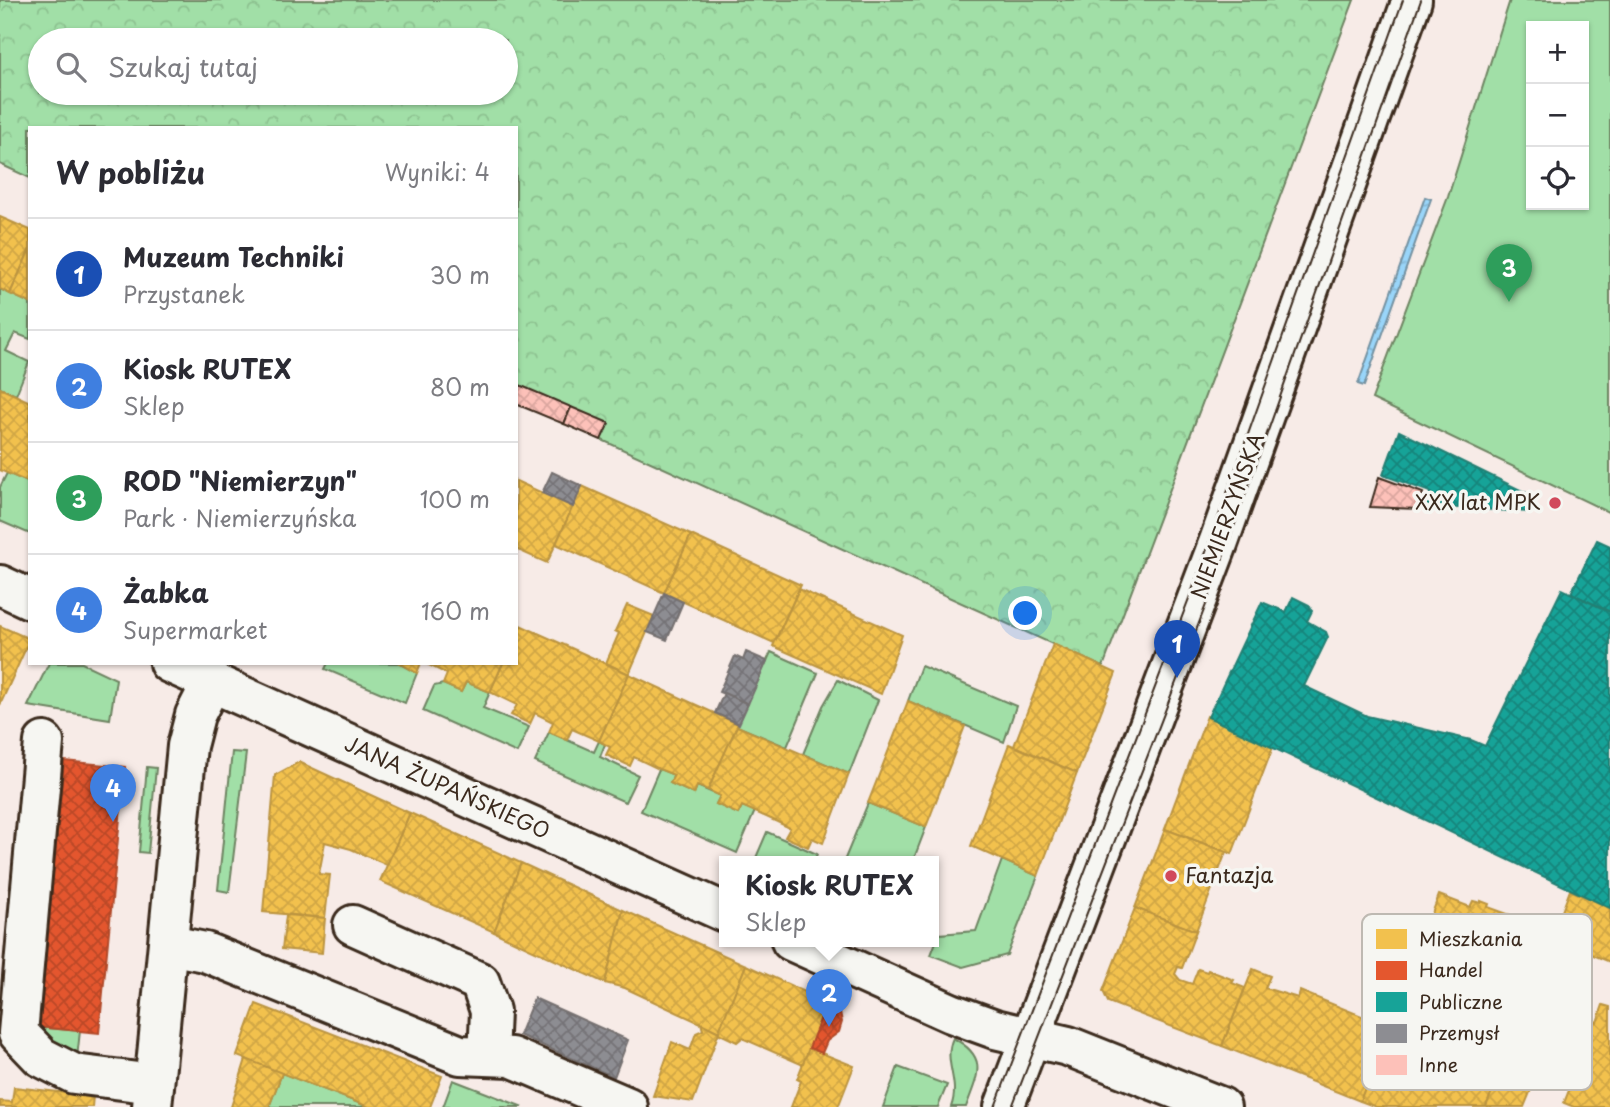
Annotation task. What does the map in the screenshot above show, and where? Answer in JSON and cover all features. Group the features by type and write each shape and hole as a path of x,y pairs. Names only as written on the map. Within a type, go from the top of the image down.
{"street":[{"name":"NIEMIERZYŃSKA","path":"1004,1107 1219,541 1412,0"},
{"path":"0,586 28,598"},
{"name":"JANA ŻUPAŃSKIEGO","path":"174,665 719,910"},
{"path":"44,742 9,1037 74,1074 153,1096 187,746 195,715 212,682"},
{"path":"353,925 480,982 490,1011 488,1056"},
{"path":"169,944 205,952 460,1055 511,1057 581,1098 628,1107"},
{"path":"803,947 951,1013 995,1029 1068,1046 1221,1107"}],"green space":[{"path":"0,0 1354,0 1103,667 518,402 518,126 28,126 28,177 0,164"},
{"path":"1510,0 1610,0 1610,513 1372,399 1448,197"},
{"path":"0,289 28,302 28,338 15,333 6,351 28,362 28,365 16,395 0,388"},
{"path":"7,473 28,482 28,533 0,521 0,487"},
{"path":"771,652 818,673 787,747 737,726"},
{"path":"48,665 86,665 116,679 110,719 28,706"},
{"path":"327,665 403,665 417,673 405,703 325,669"},
{"path":"921,666 1016,706 1004,742 908,701"},
{"path":"838,680 878,700 849,774 803,754 823,706"},
{"path":"466,682 490,692 483,708 529,727 517,753 423,711 434,686 443,684 461,692"},
{"path":"549,732 594,752 599,741 605,744 600,757 638,775 625,802 535,762"},
{"path":"232,752 246,753 229,892 218,890"},
{"path":"147,767 156,768 148,853 139,852"},
{"path":"659,769 674,775 670,783 694,794 697,786 720,796 716,804 738,814 742,806 755,811 737,853 641,811"},
{"path":"868,803 926,827 915,856 846,856"},
{"path":"767,832 817,854 816,856 757,856"},
{"path":"1002,860 1038,876 1007,955 963,967 931,955 934,947 939,947 939,934 976,931"},
{"path":"38,1027 80,1031 77,1058 66,1059"},
{"path":"953,1038 972,1052 978,1068 966,1107 951,1107 954,1089 949,1055"},
{"path":"898,1067 947,1085 938,1107 883,1107"},
{"path":"282,1073 369,1107 269,1107"},
{"path":"453,1080 523,1107 443,1107"}],"water":[{"path":"1425,197 1431,199 1364,386 1358,384"}],"building: Mieszkania":[{"path":"0,217 28,229 28,254 10,294 0,289"},
{"path":"28,254 28,302 10,294"},
{"path":"0,388 28,401 28,482 0,470"},
{"path":"518,482 573,507 547,563 518,550"},
{"path":"582,486 691,535 664,593 556,544"},
{"path":"691,535 801,585 774,643 664,593"},
{"path":"799,589 902,635 881,694 773,646"},
{"path":"627,605 654,616 629,674 606,663 619,633 615,631"},
{"path":"520,625 629,674 599,741 572,729 567,740 549,732 553,722 535,713 530,724 511,715 517,705 490,692 502,665 518,665"},
{"path":"0,626 28,638 28,643 0,705"},
{"path":"1053,644 1116,673 1077,773 1014,746"},
{"path":"403,665 420,665 417,673"},
{"path":"429,665 502,665 490,692 466,682 461,692 443,684 447,674"},
{"path":"629,674 738,724 708,790 697,786 694,794 670,783 674,775 634,757 630,766 606,755 610,747 599,741"},
{"path":"908,701 965,726 926,827 868,803"},
{"path":"1207,716 1273,747 1232,854 1165,829"},
{"path":"737,726 849,774 823,843 812,838 808,847 785,837 790,828 773,820 742,806 738,814 716,804 720,796 708,790"},
{"path":"1009,744 1077,773 1038,876 971,846"},
{"path":"299,762 410,813 387,865 351,849 325,842 319,874 330,875 325,918 263,912 275,775"},
{"path":"410,813 521,863 494,932 380,881"},
{"path":"1165,829 1226,852 1196,931 1135,908"},
{"path":"521,863 623,910 605,983 494,932"},
{"path":"1570,890 1610,908 1610,962 1592,955 1592,914 1561,914"},
{"path":"1439,895 1470,907 1473,901 1481,901 1489,904 1488,907 1508,914 1432,914"},
{"path":"1135,908 1196,931 1182,968 1178,967 1175,974 1180,980 1192,984 1198,969 1208,970 1234,980 1232,983 1245,988 1222,1046 1108,1002 1103,991"},
{"path":"623,910 746,965 719,1032 625,988 605,983"},
{"path":"286,915 325,918 322,953 282,949"},
{"path":"746,965 827,1002 803,1065 742,1038 737,1042 718,1033"},
{"path":"1253,969 1270,976 1265,988 1298,998 1300,991 1362,1016 1362,1090 1364,1090 1360,1101 1222,1046"},
{"path":"256,1004 442,1076 430,1107 369,1107 237,1056"},
{"path":"1603,1005 1610,1007 1610,1107 1574,1107 1564,1103 1569,1090 1592,1090 1592,1020 1597,1022"},
{"path":"701,1023 719,1032 693,1102 653,1096 672,1042 690,1050 696,1033 703,1030"},
{"path":"809,1048 854,1066 838,1107 791,1107 801,1081 797,1079"},
{"path":"246,1059 282,1073 269,1107 231,1107"},
{"path":"14,1087 93,1096 92,1107 0,1107 0,1101 12,1102"},
{"path":"1364,1090 1493,1090 1486,1107 1376,1107 1360,1101"},
{"path":"1493,1090 1531,1090 1524,1107 1486,1107"}],"building: Handel":[{"path":"64,761 125,767 99,1033 38,1027"},
{"path":"827,1002 839,1007 842,1022 839,1032 827,1041 822,1053 809,1048"}],"building: Publiczne":[{"path":"1399,431 1535,497 1530,512 1425,506 1430,492 1383,475"},
{"path":"1597,540 1610,546 1610,612 1571,593"},
{"path":"1562,589 1610,612 1610,908 1208,717 1262,602 1286,612 1293,597 1309,605 1312,611 1307,621 1326,632 1328,637 1304,686 1367,716 1471,740 1485,746"}],"building: Przemysł":[{"path":"552,472 582,486 573,507 542,493"},
{"path":"664,593 683,602 667,640 647,632"},
{"path":"746,652 767,661 748,704 719,692 735,656 743,660"},
{"path":"724,693 748,704 739,724 715,713"},
{"path":"534,998 628,1040 614,1077 519,1035"}],"building: Inne":[{"path":"518,384 571,407 564,424 518,405"},
{"path":"571,407 609,423 601,440 564,424"},
{"path":"1379,477 1423,493 1417,509 1370,507"}],"tram line":[{"path":"995,1107 1196,580 1403,0"},
{"path":"1012,1107 1209,597 1421,0"}],"place":[{"name":"ROD \"Niemierzyn\"","path":"1509,302"},
{"name":"XXX lat MPK","path":"1555,503"},
{"name":"Muzeum Techniki","path":"1177,678"},
{"name":"Żabka","path":"113,822"},
{"name":"Fantazja","path":"1171,876"},
{"name":"Kiosk RUTEX","path":"829,1027"}]}
